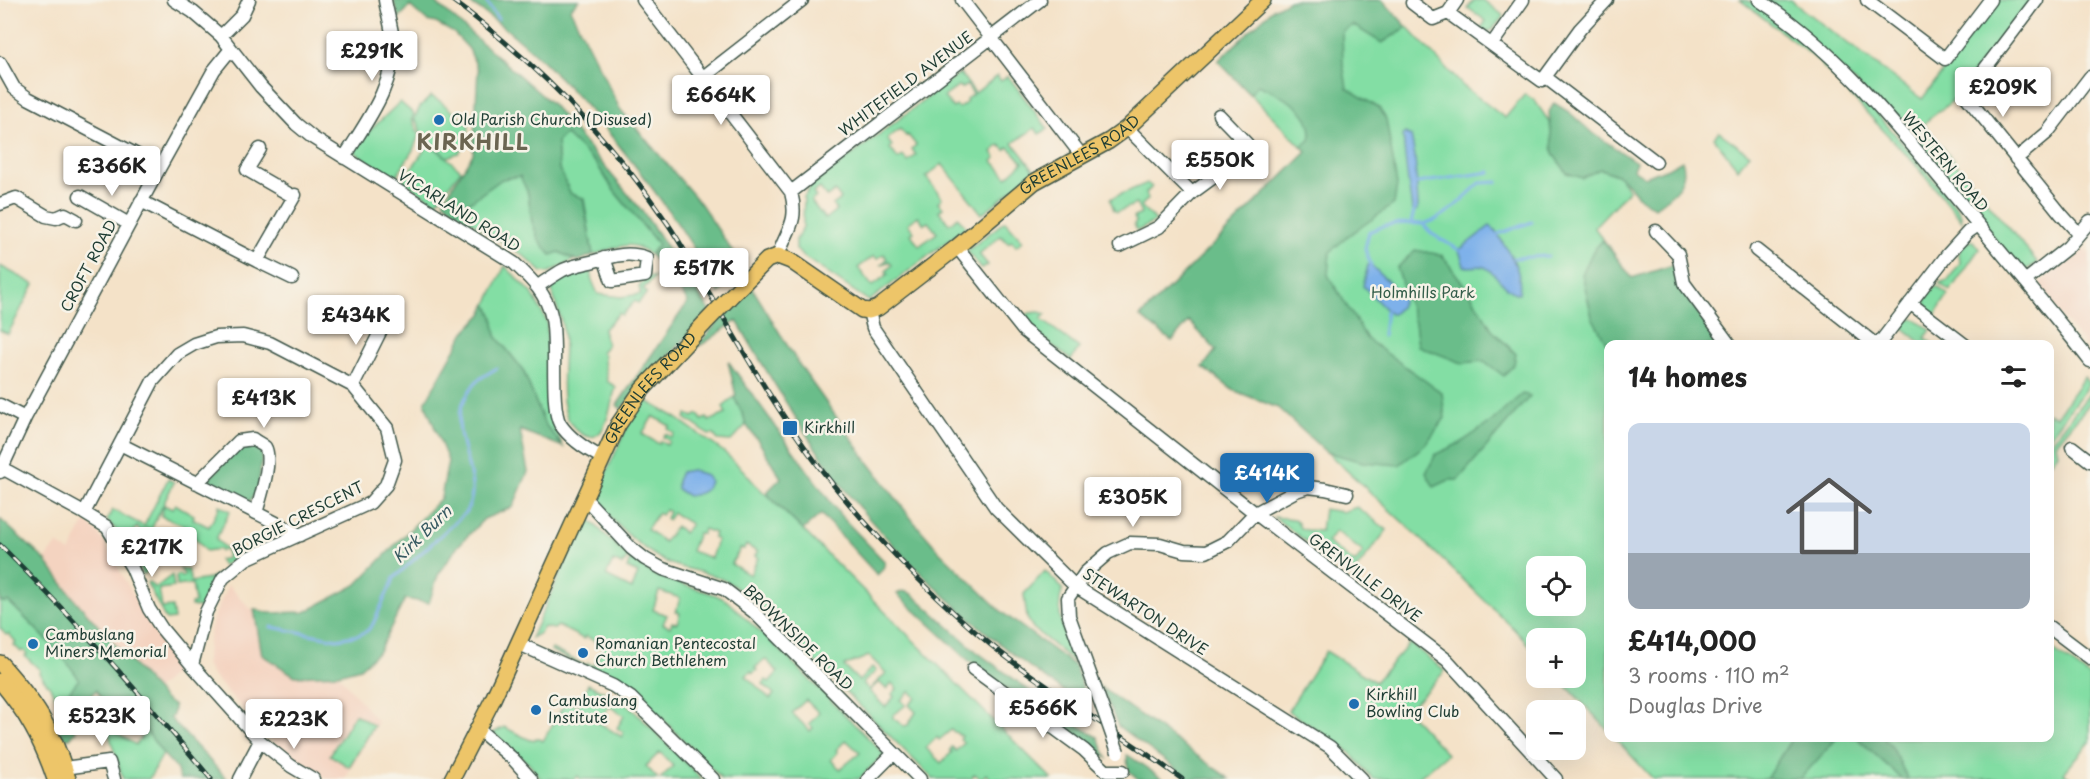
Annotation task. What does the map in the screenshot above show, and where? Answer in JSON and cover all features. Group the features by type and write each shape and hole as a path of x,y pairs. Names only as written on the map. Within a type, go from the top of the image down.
{"main road":[{"name":"GREENLEES ROAD","path":"869,311 878,308 957,247 1034,182 1082,156 1126,128 1263,0"},
{"name":"GREENLEES ROAD","path":"452,779 519,645 618,425 635,399 704,324 767,260 778,256"},
{"path":"778,256 791,261 862,310 869,311"},
{"path":"0,663 47,724 62,775"},
{"path":"0,681 33,726 62,775"}],"street":[{"name":"VICARLAND ROAD","path":"174,0 193,12 221,36 261,87 296,124 344,159 411,197 514,263 538,286 552,317 555,337 556,410 560,423 578,443 603,458"},
{"path":"221,36 242,15 249,0"},
{"path":"344,159 383,95 388,79 393,40 385,0"},
{"path":"643,0 791,192 795,207 792,225 778,256"},
{"path":"702,78 802,0"},
{"path":"962,0 1082,156"},
{"name":"WHITEFIELD AVENUE","path":"791,192 1040,0"},
{"path":"1412,3 1433,19 1448,13 1457,0"},
{"path":"1492,44 1523,0"},
{"path":"1448,13 1542,81 1580,29 1607,0"},
{"name":"WESTERN ROAD","path":"1759,0 1814,41 1843,68 1908,141 2090,361"},
{"path":"1874,2 1944,59 1990,0"},
{"path":"2037,0 1965,94 2079,234"},
{"name":"CROFT ROAD","path":"1,470 25,418 141,201 214,70 231,49"},
{"path":"0,63 14,88 28,98 160,167"},
{"path":"1545,77 1656,162"},
{"path":"2016,159 2047,133 2090,77"},
{"path":"1120,246 1160,227 1192,193 1229,166 1247,144 1219,115"},
{"path":"1126,128 1192,193"},
{"path":"257,261 294,196 247,170 260,149"},
{"path":"80,196 129,224"},
{"path":"0,204 16,198 46,216 56,218 65,214 76,219"},
{"path":"141,201 292,278"},
{"path":"2025,282 2068,247 2090,220"},
{"path":"1881,340 1948,254 1968,232 1978,225"},
{"path":"1656,231 1678,254 1684,283 1726,340"},
{"name":"GRENVILLE DRIVE","path":"957,247 1023,330 1255,513 1447,660 1556,779"},
{"path":"1756,250 1871,340"},
{"path":"538,286 565,269 604,258"},
{"path":"1910,303 1958,340"},
{"name":"STEWARTON DRIVE","path":"869,311 873,328 996,508 1075,586 1330,747 1362,779"},
{"path":"353,386 386,320"},
{"name":"BORGIE CRESCENT","path":"84,513 153,381 177,354 194,344 216,337 243,336 270,343 353,386 387,428 395,460 386,485 370,502 246,559 223,578 206,612 192,665"},
{"path":"0,405 25,418"},
{"path":"197,483 239,441 253,439 264,447 268,457 263,490 256,513"},
{"path":"120,444 300,535"},
{"path":"2072,447 2090,460"},
{"path":"1,470 107,527 132,568 149,609 162,629 260,741 291,766 313,779"},
{"path":"973,669 1084,750 1106,771 1124,775 1105,714 1069,616 1068,598 1085,573 1108,553 1130,543 1160,544 1184,551 1206,552 1228,541 1255,513 1308,487 1347,494"},
{"name":"BROWNSIDE ROAD","path":"585,498 631,548 645,559 663,569 724,589 754,612 920,779"},
{"path":"2054,631 2090,658"},
{"path":"519,645 613,686 632,698 713,779"},
{"path":"478,729 513,759 531,779"},
{"path":"240,779 260,741"},
{"path":"868,779 894,753"},
{"path":"62,775 109,762 114,779"}],"shaded area":[{"path":"2083,248 2090,254 2090,351 2046,298 2041,288 2041,282 2081,252"},
{"path":"86,520 103,540 150,626 180,669 152,693 45,560 57,544 70,552"},
{"path":"228,585 251,609 254,609 261,654 295,676 338,674 378,722 345,779 327,779 280,749 212,675 206,664 209,638 213,619"}],"green space":[{"path":"393,0 432,0 552,104 643,212 710,311 621,409 617,405 688,302 670,276 650,255 658,244 615,192 596,163 565,134 557,142 559,169 571,194 583,198 593,255 578,261 559,252 551,255 539,240 532,222 528,193 520,176 502,179 456,212 443,201 473,154 478,70 469,49 454,33 436,23 427,21 410,6 399,18"},
{"path":"465,0 579,0 570,9 620,109 701,204 744,269 719,293 672,215 601,123 538,56 491,17"},
{"name":"Holmhills Park","path":"1290,0 1382,0 1462,85 1505,118 1525,94 1535,101 1548,120 1609,172 1619,176 1629,190 1594,227 1632,278 1674,265 1684,293 1718,340 1604,340 1604,726 1586,707 1586,700 1580,700 1568,688 1586,688 1586,628 1526,628 1526,642 1422,540 1279,408 1233,390 1203,367 1216,350 1189,321 1172,341 1140,317 1307,152 1218,61 1273,9"},
{"path":"1290,0 1382,0 1407,27 1382,43 1353,25 1342,31 1343,63 1347,88 1379,108 1386,119 1397,185 1394,204 1348,236 1330,252 1328,275 1367,339 1442,393 1445,418 1425,445 1399,465 1363,462 1326,452 1278,408 1233,390 1203,367 1216,350 1189,321 1172,341 1140,317 1307,152 1301,146 1310,140 1311,129 1302,112 1286,99 1258,85 1250,94 1218,61 1273,9"},
{"path":"1474,0 1483,0 1504,16 1491,31 1481,28 1486,21 1468,8"},
{"path":"1740,0 1752,2 1763,8 1831,66 1916,159 1957,208 1962,221 1916,165 1814,57"},
{"path":"1764,0 1790,0 1922,99 1997,0 2033,0 2012,28 2007,29 1997,41 1992,54 1982,61 1952,101 1923,124 2038,263 2026,270 2017,266 1920,150 1913,132 1905,122 1889,113"},
{"path":"960,73 975,93 997,76 1001,81 1008,76 1048,129 1039,134 1035,128 1013,143 1035,171 982,214 942,164 926,177 942,198 938,202 943,208 939,211 949,224 958,217 966,227 869,301 801,255 796,249 796,240 803,227 804,197 811,186","holes":["967,85 973,94 959,108 956,106 953,108 944,97 959,86 962,88","900,129 916,145 912,149 916,155 908,162 903,156 898,159 890,148 892,146 887,139","1000,145 1005,150 1009,147 1023,162 1007,177 993,161 996,158 992,152","820,188 827,197 835,191 841,199 833,205 836,210 825,219 811,201 816,197 813,193","918,216 924,224 928,222 937,233 919,246 911,234 914,232 908,224","884,254 887,259 881,265 889,261 892,265 886,271 888,274 872,286 858,268 874,256 877,259"]},
{"path":"431,96 469,125 468,136 459,153 447,157 421,134 414,119 420,107"},
{"path":"400,102 414,114 412,119 419,135 413,150 395,178 354,152 363,137"},
{"path":"1554,103 1636,162 1633,169 1645,177 1682,160 1684,175 1678,188 1655,207 1643,200 1619,176 1612,173 1600,169 1582,178 1567,173 1553,154 1549,112"},
{"path":"1719,132 1749,154 1738,169 1714,138"},
{"path":"565,133 596,163 615,192 659,245 650,255 630,245 593,255 584,198 571,194 559,169 557,142"},
{"path":"429,143 461,170 436,203 403,181"},
{"path":"521,176 528,193 532,222 559,252 574,260 548,273 542,272 524,256 456,212 502,178"},
{"path":"1147,183 1152,187 1146,193 1148,199 1141,206 1156,221 1137,231 1134,217 1141,214 1136,204 1117,212 1110,199"},
{"path":"1005,221 1023,241 1016,246 1012,241 1008,243 1001,236 979,254 988,265 981,268 967,251"},
{"path":"1603,240 1632,278 1674,265 1684,293 1718,340 1605,340 1592,317 1582,274 1593,251"},
{"path":"1973,241 1979,249 1950,291 1939,283 1948,280 1960,263 1959,253 1964,244"},
{"path":"1415,250 1442,255 1470,293 1493,331 1516,354 1514,364 1504,376 1484,361 1462,363 1418,346 1415,323 1397,268"},
{"path":"0,266 34,284 8,334 0,330"},
{"path":"505,266 532,293 547,322 548,400 551,421 563,447 544,423 523,370 496,336 493,317 487,304"},
{"path":"583,272 592,272 591,278 598,294 621,297 641,294 639,287 647,277 655,277 643,289 647,293 638,303 635,301 622,315 619,313 603,330 607,345 601,352 604,355 607,381 616,387 602,430 590,437 572,426 566,414 562,386 563,329 552,289 561,280"},
{"path":"751,286 798,363 914,522 940,552 1003,613 1075,666 1090,708 1039,674 990,636 944,596 861,510 812,443 737,321 697,347"},
{"path":"1934,287 1938,287 1948,295 1935,315 1927,309 1925,301"},
{"path":"487,304 493,317 496,336 523,370 544,423 563,447 520,430 528,472 513,507 484,519 458,546 438,575 429,603 405,599 379,651 360,668 338,674 295,676 262,655 254,609 269,613 305,612 356,585 441,498 448,461 425,403 465,332 482,314"},
{"path":"1039,312 1046,314 1041,319 1079,348 1071,360 1037,333 1022,317"},
{"path":"1917,320 1931,330 1925,338 1928,340 1918,340 1902,327 1907,321"},
{"path":"728,361 840,515 885,562 883,569 877,575 821,514 803,530 766,493 781,478 746,425 734,397 736,396"},
{"path":"2084,377 2089,384 2054,431 2054,416 2056,417"},
{"path":"2090,393 2090,403 2056,444 2058,453 2054,458 2054,439"},
{"path":"1522,394 1530,396 1458,480 1449,480 1434,487 1426,473 1436,454 1460,443 1491,422"},
{"path":"734,397 746,425 731,441 718,440 713,434 709,435 685,418 687,414 693,417 698,414 702,420 707,418 709,421 726,414 723,407"},
{"path":"643,399 675,417 724,452 1052,779 990,779 986,774 981,779 975,774 970,779 933,779 768,614 747,596 718,577 662,560 631,537 611,518 600,500 599,493 632,416","holes":["653,416 670,426 668,429 674,433 672,437 665,434 663,437 669,441 667,445 661,441 659,444 642,434","665,509 669,512 666,518 668,520 673,513 691,524 684,533 676,526 664,542 647,529 658,513 661,515","704,529 715,533 713,538 717,540 711,558 691,551 698,533 702,534","746,545 758,552 755,556 758,558 750,575 731,564 741,548 744,549","869,656 886,673 869,690 863,683 876,671 872,667 859,681 844,666","879,682 886,689 892,683 897,689 892,694 894,697 885,707 869,691","910,691 916,698 909,705 916,712 908,725 904,726 893,718 893,715 906,705 901,700","951,730 962,736 960,739 964,743 956,751 952,747 950,750 952,752 941,763 926,748 937,737 939,740"]},
{"path":"251,444 263,450 258,489 250,501 227,493 212,483 209,478 238,448"},
{"path":"168,479 174,482 150,532 147,528 141,532 137,527 126,539 130,545 136,540 143,549 137,554 143,562 150,557 154,563 152,567 148,561 142,566 147,572 143,575 123,538 107,520 113,510 144,526"},
{"path":"175,504 194,515 193,519 209,527 219,505 230,511 216,539 235,558 223,566 219,560 228,558 226,550 206,551 185,526 161,516 164,505 172,509"},
{"path":"1357,507 1387,530 1351,576 1274,517 1294,519 1300,528 1321,531 1324,509 1342,512","holes":["1336,531 1363,552 1355,563 1327,542"]},
{"path":"0,519 45,560 75,600 164,699 174,706 173,715 170,718 227,779 180,779 176,768 146,730 103,701 96,690 83,704 72,723 76,731 70,738 65,738 58,730 64,720 58,706 79,679 55,649 8,601 5,603 0,601"},
{"path":"589,519 628,557 622,565 613,561 606,576 632,589 638,573 627,568 630,559 656,576 726,600 784,654 884,754 859,779 722,779 636,692 551,651 552,649 586,666 588,663 594,666 604,645 585,636 584,639 558,626 554,629 544,627 540,633 531,638 583,523","holes":["659,591 680,598 676,612 680,613 677,623 672,622 670,627 663,624 667,615 653,610","765,659 778,672 769,682 766,680 763,684 774,694 770,699 746,676 751,671 753,673 757,670 755,668","806,700 819,713 809,724 813,728 810,731 792,713","846,740 860,753 840,769 831,760 838,752 836,750"]},
{"path":"180,569 188,570 191,582 209,579 217,574 206,591 201,608 191,606 195,603 192,584 177,586 176,576 185,575"},
{"path":"1045,571 1063,589 1060,598 1060,616 1074,662 1033,628 1027,618 1024,594"},
{"path":"172,575 174,587 159,589 162,608 172,607 174,619 166,620 147,583 149,582 155,588"},
{"path":"903,591 912,594 977,652 1074,723 1098,737 1107,758 1037,712 968,660 897,594"},
{"path":"0,595 78,670 86,685 61,708 50,687 39,673 40,670 25,656 27,654 23,650 21,652 14,645 16,642 9,634 6,635 0,628"},
{"name":"Kirkhill Bowling Club","path":"1410,643 1445,671 1407,711 1447,754 1417,779 1373,779 1339,744 1288,711 1326,651 1375,682"},
{"path":"2054,651 2090,677 2090,742 2064,773 2071,779 1653,779 1619,742 2054,742"},
{"path":"588,684 624,701 702,779 660,779 673,766 660,752 646,766 658,779 581,779 578,776 574,779 541,779 529,764 493,733 504,727 530,740 537,738 543,741 566,701 578,707","holes":["609,706 624,716 617,728 623,732 622,737 596,721 599,716 602,718"]},
{"path":"1101,687 1230,779 1190,779 1118,726"},
{"path":"355,714 374,726 349,767 330,755"},
{"path":"109,720 113,725 110,729 136,745 146,730 163,754 149,779 123,779 107,728 106,723"},
{"path":"1789,742 1833,742 1800,779 1766,779"},
{"path":"1861,742 1887,742 1892,747 1908,779 1902,779"},
{"path":"1127,755 1163,779 1138,779 1128,770"}],"water":[{"path":"1405,133 1411,136 1415,156 1418,210 1414,211 1406,163 1403,135"},
{"path":"1490,226 1495,230 1517,268 1519,294 1510,290 1485,267 1464,266 1459,250"},
{"path":"1368,265 1371,265 1404,297 1400,307 1393,314 1390,314 1363,286"},
{"path":"691,470 706,475 710,481 709,485 699,494 688,496 677,489 677,481 681,472"}],"waterway":[{"name":"Kirk Burn","path":"485,0 498,19"},
{"path":"1417,183 1490,172"},
{"path":"1424,224 1452,209 1480,183 1497,182"},
{"path":"1411,223 1414,211"},
{"path":"1498,234 1532,222"},
{"path":"1371,265 1365,249 1369,232 1389,225 1423,224 1432,234 1459,250"},
{"path":"1514,258 1548,256"},
{"path":"1383,336 1386,311"},
{"name":"Kirk Burn","path":"271,627 337,639 359,635 367,631 373,624 394,578 465,513 471,499 472,485 461,439 459,424 461,408 476,382 497,368"}],"railway":[{"path":"452,0 539,73 593,128 641,186 675,235 752,367 800,440 835,487 890,550 949,608 991,645 1182,779"},
{"path":"0,545 108,659 211,779"}],"place":[{"name":"Old Parish Church (Disused)","path":"439,120"},
{"name":"Kirkhill","path":"790,428"},
{"name":"Cambuslang Miners Memorial","path":"33,644"},
{"name":"Romanian Pentecostal Church Bethlehem","path":"583,653"},
{"name":"Kirkhill Bowling Club","path":"1354,704"},
{"name":"Cambuslang Institute","path":"536,710"}],"district":[{"name":"KIRKHILL","path":"473,143"}]}
